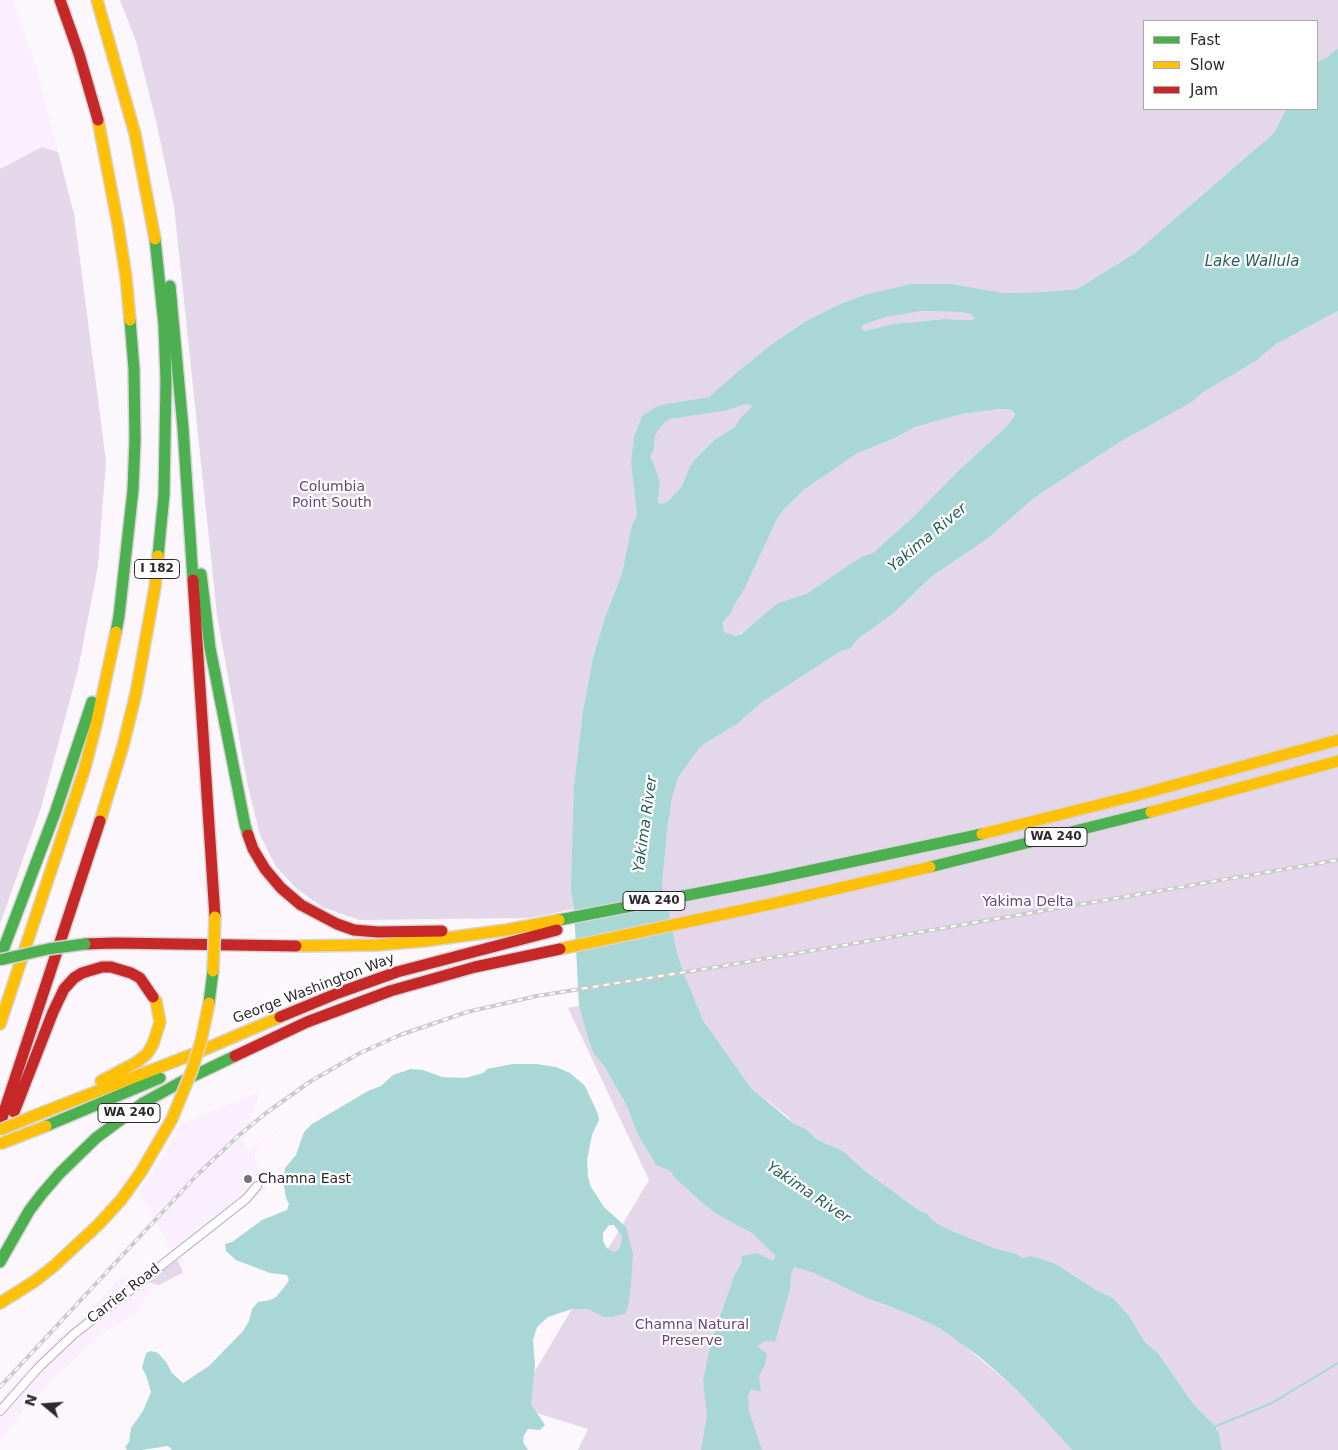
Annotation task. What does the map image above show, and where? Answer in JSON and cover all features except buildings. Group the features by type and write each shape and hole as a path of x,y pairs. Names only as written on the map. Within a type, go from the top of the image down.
{"highway":[{"name":"I 182","path":"0,1024 84,771 110,666 119,616 133,490 135,440 134,369 126,277 98,119 79,54 60,0"},
{"name":"I 182","path":"0,1124 99,827 121,754 136,694 146,642 155,587 164,495 166,380 164,325 154,234 135,134 97,0"},
{"path":"0,1303 35,1281 54,1266 99,1224 121,1200 141,1172 172,1119 192,1070 201,1041 213,971 215,917 183,428 173,312 160,216 138,116 113,35 97,0"},
{"path":"183,428 191,462 210,648 245,825 253,849 265,869 281,888 300,905 337,924 354,930 378,932 526,926 543,928"},
{"path":"0,959 58,804 86,720 105,652 127,550"},
{"name":"George Washington Way","path":"0,1130 196,1053 338,993 397,972 543,928 1008,828 1338,740"},
{"name":"WA 240","path":"0,1262 29,1210 41,1195 60,1173 96,1138 120,1119 164,1091 307,1022 390,991 475,967 772,904 1115,822 1338,761"},
{"path":"0,959 40,950 85,944 377,945 424,942 526,926"},
{"path":"0,1146 64,989 82,972 102,967 120,968 140,978 152,993 160,1022 154,1044 147,1054 137,1062 31,1117"},
{"name":"George Washington Way","path":"0,1146 164,1076 307,1022"}],"street":[{"name":"Carrier Road","path":"0,1411 38,1368 74,1334 246,1199 257,1186"}],"shaded area":[{"path":"0,0 12,0 33,55 58,152 42,147 0,169"},
{"path":"260,1092 243,1142 249,1150 285,1125 259,1146 255,1152 255,1160 266,1189 185,1254 182,1270 140,1192 181,1124"},
{"path":"123,1274 159,1285 141,1303 135,1315 107,1330 60,1373 22,1412 0,1441 0,1400 24,1372 60,1336 89,1312"}],"green space":[{"name":"Columbia Point South","path":"120,0 1338,0 1338,48 1318,62 1318,20 1143,20 1143,110 1286,110 1274,133 1135,253 1077,289 1004,293 952,284 836,306 806,321 772,344 709,397 659,405 631,464 637,515 632,525 622,573 604,620 593,658 583,710 574,784 574,909 529,918 359,920 322,907 296,888 276,867 260,835 247,782 217,615 174,206 156,121 136,41"},
{"path":"42,147 58,152 74,214 106,461 98,566 78,670 41,808 0,924 0,169"},
{"path":"917,311 960,312 973,315 975,318 972,320 944,319 892,324 865,331 860,328 863,325 886,317"},
{"name":"Yakima Delta","path":"1338,311 1338,1450 1222,1450 1219,1434 1215,1426 1194,1405 1158,1353 1144,1341 1130,1317 1113,1298 1096,1290 1056,1264 1023,1258 1017,1254 994,1248 941,1226 931,1219 928,1214 920,1211 865,1171 843,1151 816,1139 806,1129 793,1123 751,1088 703,1020 677,953 662,886 667,831 672,798 679,776 701,746 737,724 761,703 841,651 850,649 859,638 893,614 931,577 987,539 1046,490 1120,442 1192,402 1202,393 1256,361 1276,344"},
{"path":"746,404 752,406 740,418 735,427 714,440 697,457 690,466 682,486 667,502 660,504 658,502 660,481 650,457 654,450 655,436 664,423 670,419 725,411"},
{"path":"1009,409 1015,415 1007,426 873,553 863,556 808,593 778,603 738,635 732,636 724,632 723,622 731,613 745,588 777,519 785,508 805,489 858,453 895,438 915,427 962,414"},
{"name":"Chamna Natural Preserve","path":"579,1006 593,1053 604,1066 626,1104 637,1133 656,1165 670,1171 674,1177 720,1216 753,1234 801,1269 941,1329 961,1343 1017,1390 1072,1450 578,1450 588,1429 514,1406 649,1180 568,1008"},
{"path":"177,1260 182,1273 159,1285 147,1282"}],"water":[{"name":"Lake Wallula","path":"1338,48 1338,311 1276,344 1256,361 1202,393 1192,402 1120,442 1046,490 987,539 931,577 893,614 859,638 850,649 841,651 761,703 737,724 701,746 679,776 672,798 662,886 677,953 703,1020 751,1088 793,1123 806,1129 816,1139 843,1151 865,1171 920,1211 928,1214 931,1219 941,1226 994,1248 1017,1254 1023,1258 1031,1256 1056,1264 1096,1290 1113,1298 1130,1317 1144,1341 1158,1353 1194,1405 1215,1426 1219,1434 1222,1450 1072,1450 1017,1390 981,1358 941,1329 814,1273 794,1267 791,1275 790,1289 775,1342 765,1341 757,1346 767,1354 765,1365 759,1376 761,1392 751,1389 748,1396 749,1411 762,1450 701,1450 707,1415 703,1381 711,1342 735,1274 741,1264 742,1256 757,1253 773,1261 776,1256 753,1234 720,1216 705,1205 674,1177 670,1171 656,1165 637,1133 626,1104 604,1066 593,1053 579,1006 574,909 571,889 574,784 583,710 593,658 604,620 622,573 632,525 637,515 631,464 634,437 642,416 659,405 709,397 772,344 806,321 864,295 911,284 952,284 1004,293 1077,289 1135,253 1274,133 1286,110 1318,110 1318,62","holes":["921,311 970,314 975,318 972,320 944,319 892,324 865,331 861,328 863,325 886,317","746,404 752,406 740,418 735,427 714,440 697,457 690,466 682,486 667,502 660,504 658,502 660,481 650,457 654,450 655,436 664,423 670,419 725,411","1009,409 1015,415 1007,426 873,553 863,556 808,593 778,603 741,634 735,636 724,632 723,622 731,613 745,588 777,519 785,508 805,489 858,453 895,438 915,427 962,414"]},
{"path":"513,1064 537,1064 556,1067 570,1073 585,1086 599,1120 592,1135 587,1160 588,1177 591,1187 604,1207 626,1227 633,1254 628,1307 625,1314 604,1317 588,1309 572,1309 548,1317 537,1327 533,1340 535,1365 531,1404 545,1425 540,1430 528,1429 524,1435 523,1442 528,1450 172,1450 168,1446 127,1450 125,1447 129,1442 131,1428 143,1411 151,1392 142,1368 146,1353 151,1351 158,1353 172,1373 183,1383 209,1366 243,1331 249,1321 252,1309 258,1302 276,1297 289,1280 287,1275 270,1273 236,1260 226,1251 225,1244 232,1242 262,1220 287,1210 289,1204 283,1180 285,1168 296,1155 304,1132 312,1124 368,1091 381,1086 393,1075 411,1069 423,1070 442,1077 465,1078 483,1073 487,1069","holes":["609,1225 614,1225 621,1235 622,1241 619,1249 615,1252 606,1247 603,1241 603,1233"]}],"waterway":[{"path":"1214,1427 1272,1403 1338,1363"}],"railway":[{"path":"0,1387 197,1175 237,1137 266,1113 311,1081 360,1053 400,1035 467,1012 537,996 723,966 1338,860"}],"traffic: fast":[{"path":"155,239 164,325 166,380 164,495 158,556"},
{"path":"170,286 183,428 193,580"},
{"path":"116,632 133,490 135,440 134,369 130,320"},
{"path":"201,574 210,648 248,835"},
{"path":"0,958 55,813 92,702"},
{"path":"930,867 1151,812"},
{"path":"559,920 766,880 982,834"},
{"path":"0,960 48,949 85,944"},
{"path":"209,1003 213,971"},
{"path":"0,1262 29,1211 41,1195 60,1173 96,1138 143,1103 235,1056"},
{"path":"46,1126 160,1078"}],"traffic: slow":[{"path":"97,0 135,134 155,239"},
{"path":"98,120 118,225 130,320"},
{"path":"100,821 123,746 136,693 155,587 158,556"},
{"path":"0,1024 84,771 116,632"},
{"path":"982,834 1138,795 1338,740"},
{"path":"1151,812 1338,761"},
{"path":"560,949 771,904 930,867"},
{"path":"213,971 215,917"},
{"path":"296,946 377,945 424,941 506,930 559,920"},
{"path":"101,1081 137,1062 147,1054 153,1044 160,1022 156,1001 153,997"},
{"path":"172,1119 192,1070 201,1041 209,1003"},
{"path":"31,1117 196,1053 280,1017"},
{"path":"0,1130 31,1117"},
{"path":"0,1303 35,1281 54,1266 99,1224 121,1200 141,1172 172,1119"},
{"path":"0,1144 46,1126"}],"traffic: jam":[{"path":"60,0 79,54 98,120"},
{"path":"193,580 215,917"},
{"path":"0,1124 100,821"},
{"path":"248,835 253,849 265,869 281,888 301,905 337,924 354,930 378,932 442,931"},
{"path":"280,1017 338,993 397,972 557,930"},
{"path":"85,944 296,946"},
{"path":"235,1056 307,1022 390,991 475,967 560,949"},
{"path":"14,1112 53,1012 64,989 74,978 82,973 102,967 111,967 140,978 153,997"}],"place":[{"name":"Chamna East","path":"248,1179"}],"water label":[{"name":"Yakima River","path":"928,538"},
{"name":"Yakima River","path":"646,824"},
{"name":"Yakima River","path":"808,1193"}]}
